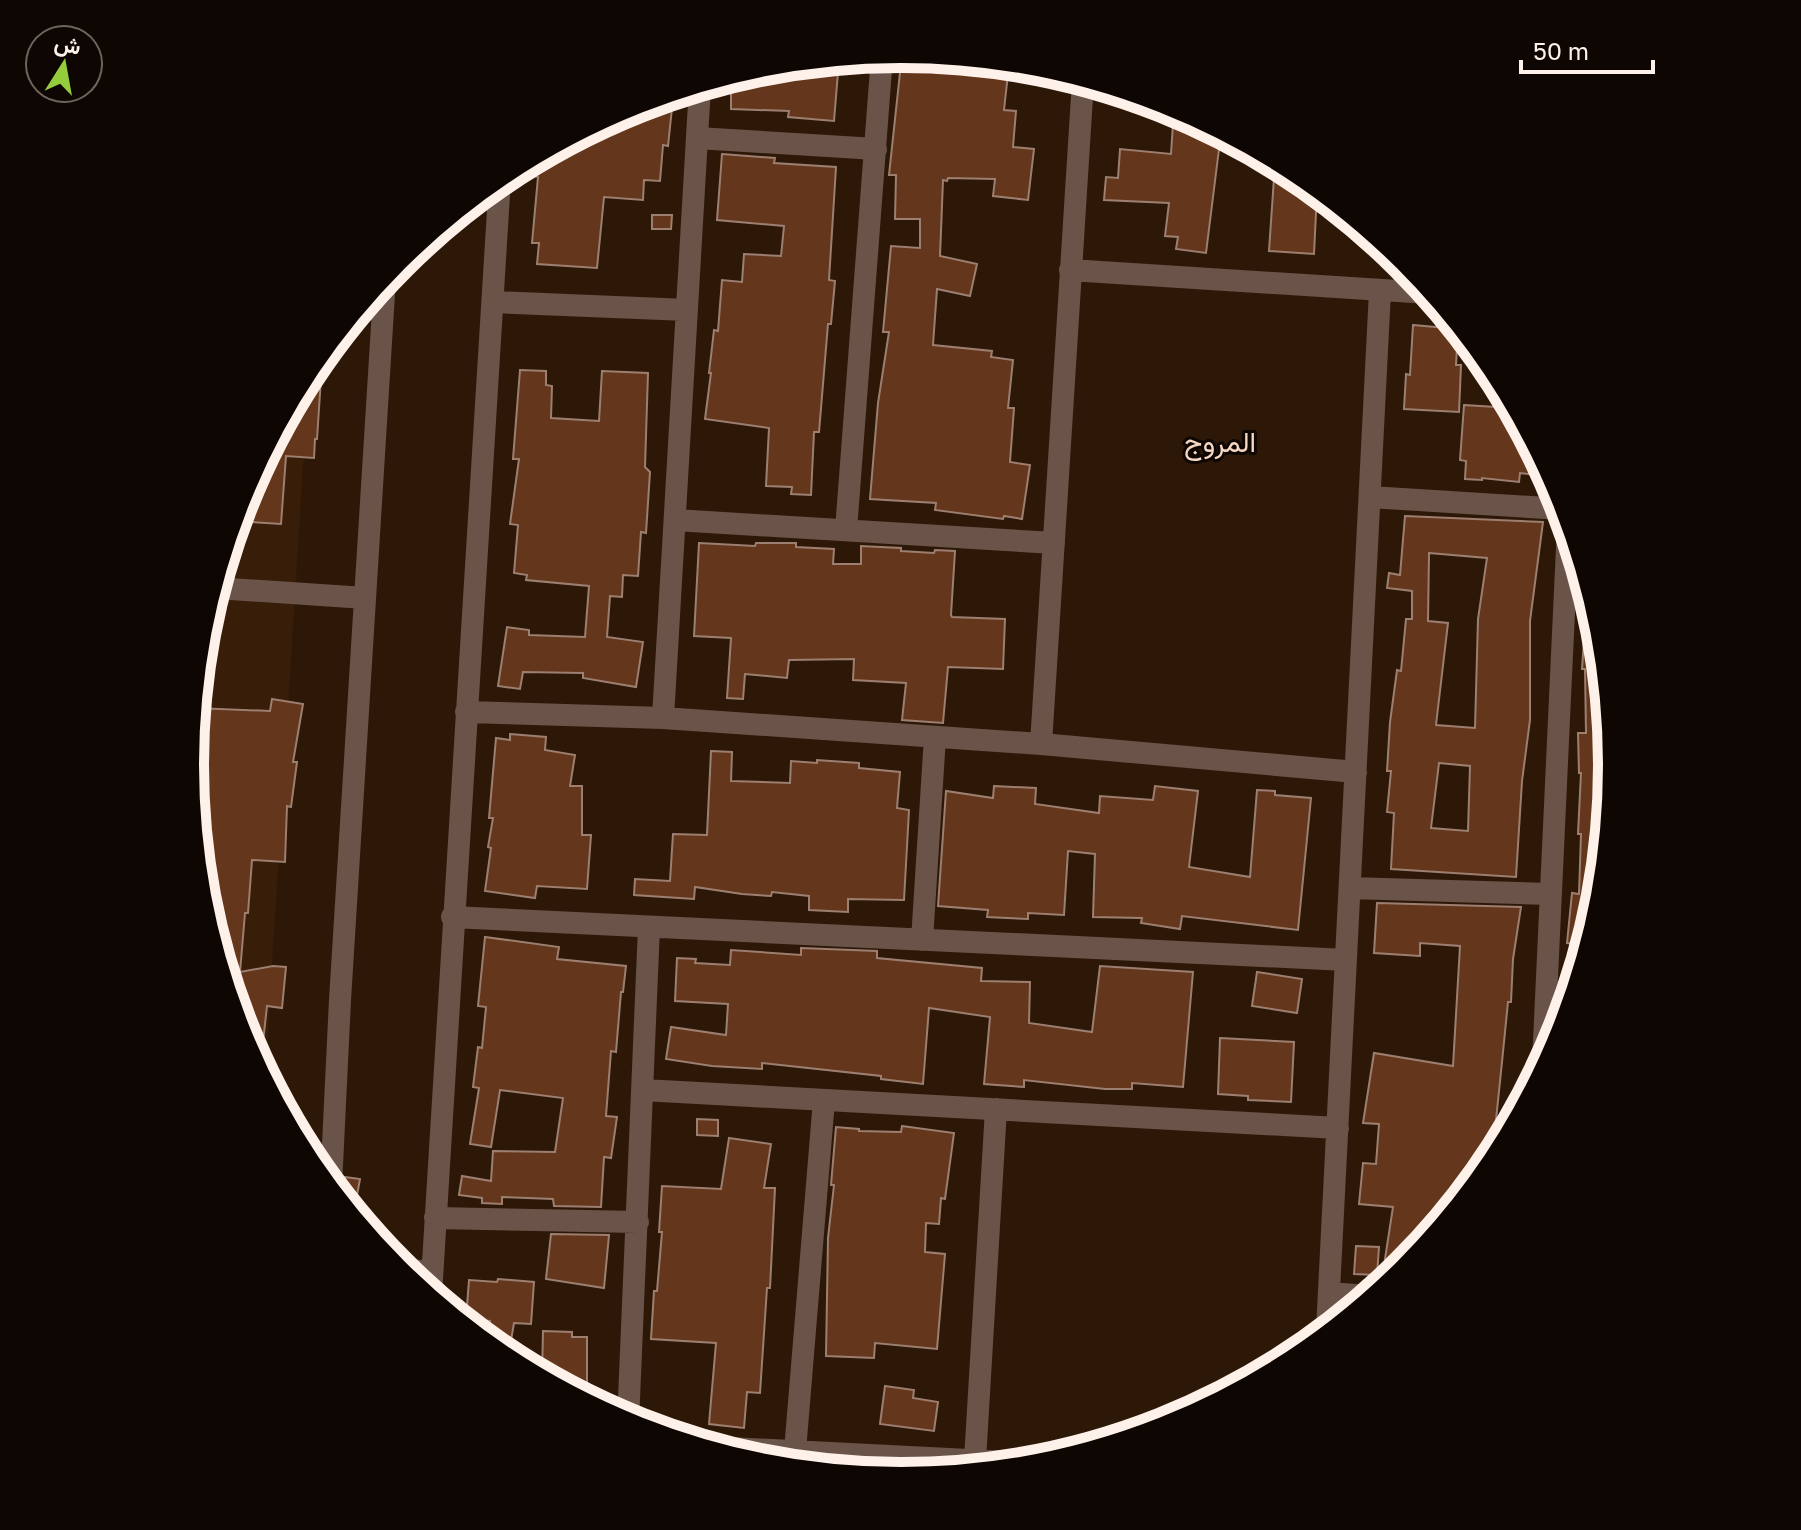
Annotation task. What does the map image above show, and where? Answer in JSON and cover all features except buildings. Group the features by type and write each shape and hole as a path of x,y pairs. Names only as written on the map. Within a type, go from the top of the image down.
{"street":[{"path":"846,530 881,68"},
{"path":"1041,744 1082,92"},
{"path":"663,718 699,98"},
{"path":"697,138 876,149"},
{"path":"432,1280 499,195"},
{"path":"1070,270 1413,292"},
{"path":"1328,1316 1380,291"},
{"path":"332,1167 384,297"},
{"path":"493,302 687,310"},
{"path":"1370,497 1548,508"},
{"path":"675,520 1054,543"},
{"path":"1554,1007 1551,894 1566,559"},
{"path":"226,589 365,598"},
{"path":"466,712 663,718 1041,744 1356,772"},
{"path":"922,940 935,737"},
{"path":"1350,888 1551,894"},
{"path":"452,917 1346,960"},
{"path":"629,1407 649,927"},
{"path":"643,1090 1338,1128"},
{"path":"795,1451 824,1100"},
{"path":"975,1458 996,1109"},
{"path":"435,1218 638,1222"},
{"path":"422,1271 432,1272"},
{"path":"1329,1293 1353,1295"},
{"path":"770,1450 961,1459"}],"shaded area":[{"path":"307,400 267,1055 240,989 217,901 205,811 205,719 217,629 240,541 275,457"}],"district":[{"name":"المروج","path":"1220,442"}]}
